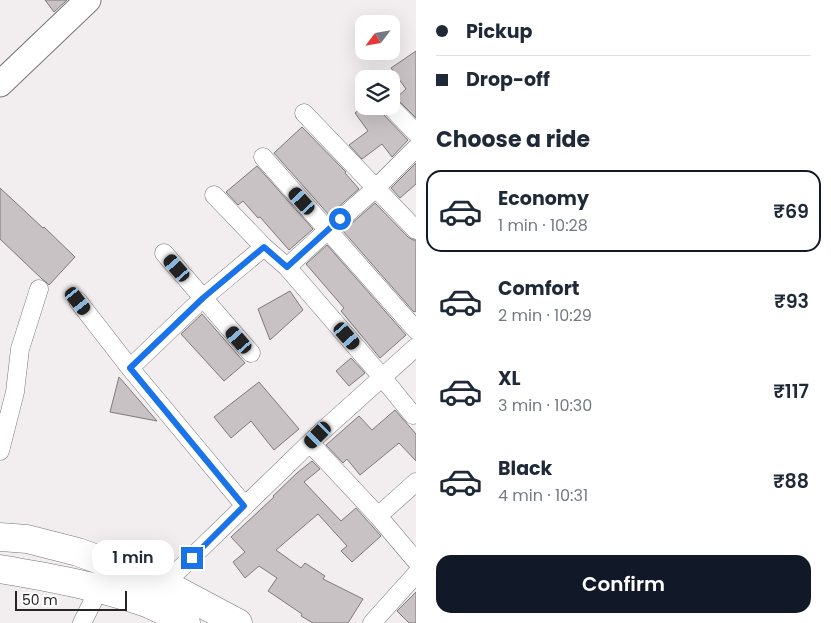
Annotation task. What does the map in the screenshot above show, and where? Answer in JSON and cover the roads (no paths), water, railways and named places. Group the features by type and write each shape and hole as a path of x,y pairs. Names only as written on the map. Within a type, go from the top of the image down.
{"highway":[{"path":"0,537 27,539 78,552 165,584 238,623"},
{"path":"0,569 50,577 99,589 145,603 186,623"}],"street":[{"path":"0,84 87,0"},
{"path":"304,113 416,230"},
{"path":"399,115 416,133"},
{"path":"287,267 376,188 416,148"},
{"path":"263,158 416,330"},
{"path":"214,195 264,247 287,267 413,415"},
{"path":"130,368 203,298 264,247"},
{"path":"164,253 251,353"},
{"path":"0,451 15,392 20,349 39,289"},
{"path":"78,301 130,368 244,506"},
{"path":"145,603 310,443 416,347"},
{"path":"310,443 416,560"},
{"path":"378,516 416,482"},
{"path":"372,623 416,574"},
{"path":"82,623 99,589"}]}
